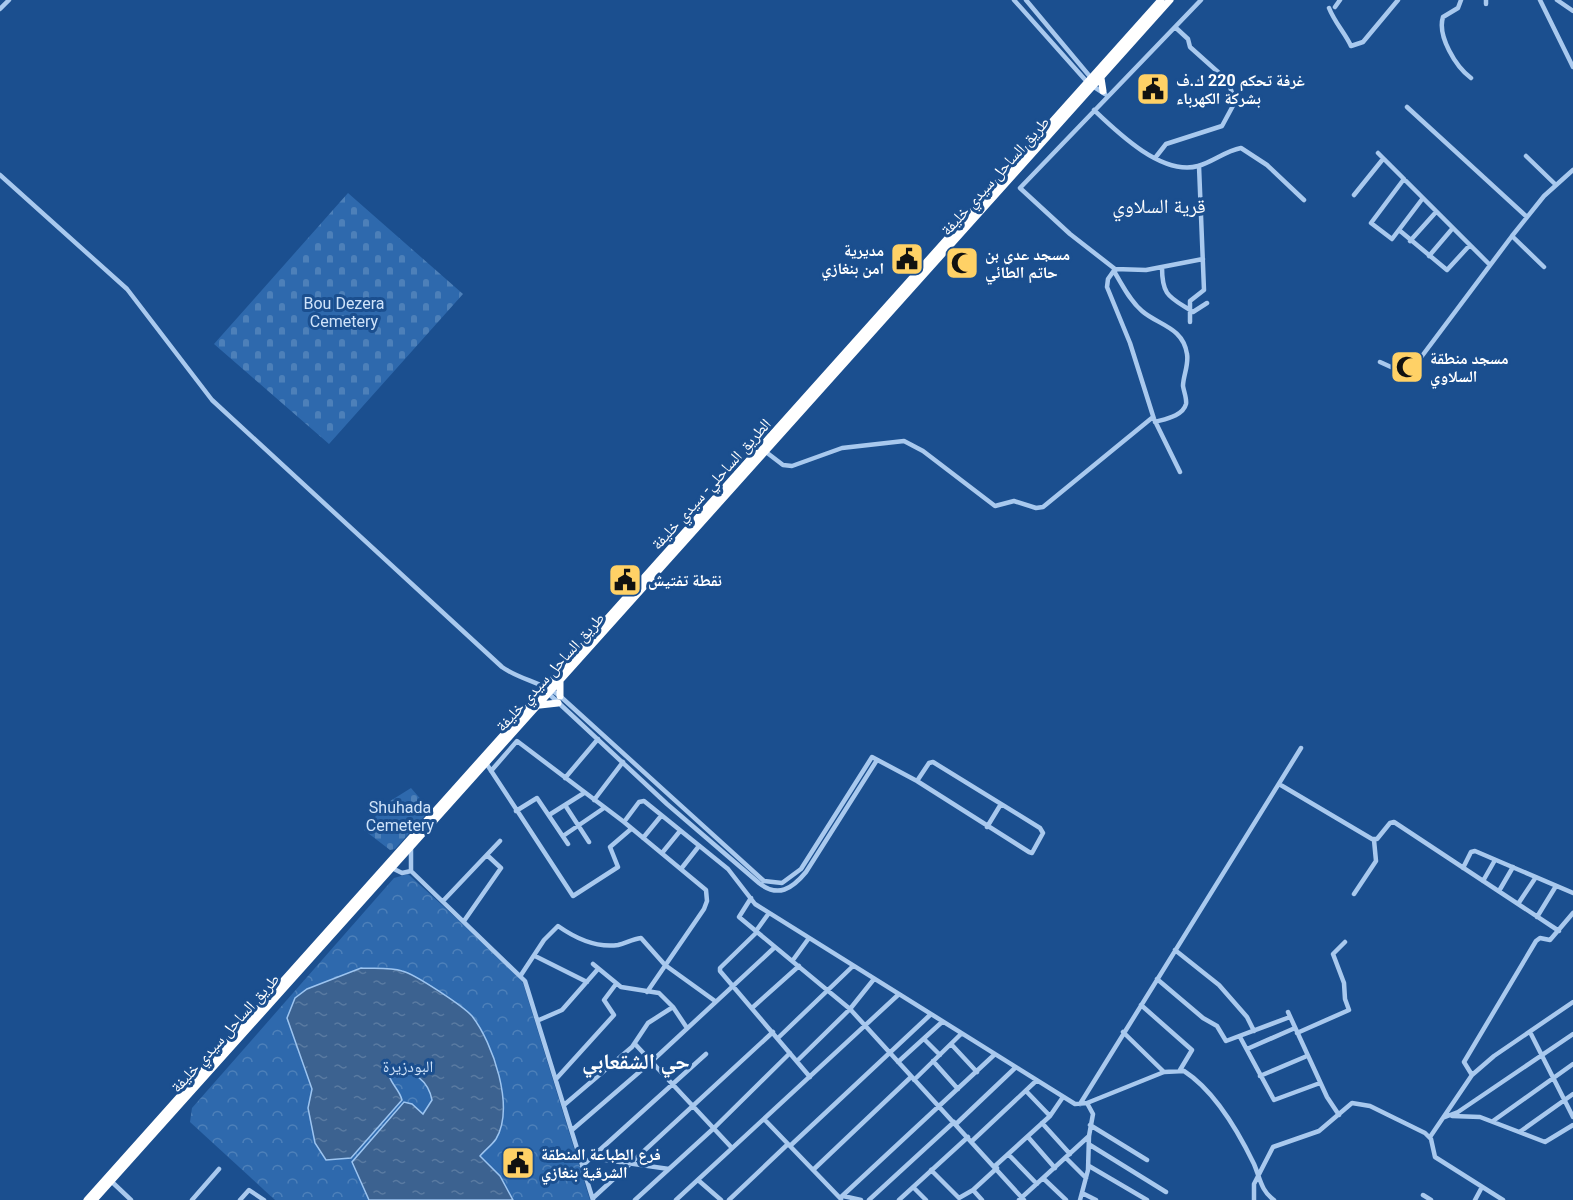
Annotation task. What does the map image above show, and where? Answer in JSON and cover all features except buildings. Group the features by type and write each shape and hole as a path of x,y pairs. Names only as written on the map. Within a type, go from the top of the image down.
{"highway":[{"name":"الطريق الساحلي- سيدي خليفة","path":"87,1200 136,1149 546,689 1093,84 1161,0"},
{"name":"طريق الساحل سيدي خليفة","path":"94,1200 136,1149 486,763 514,739 546,689 560,681 1170,0"},
{"path":"1093,84 1104,93"},
{"path":"1093,84 1104,93"},
{"path":"537,706 559,699 560,681"}],"street":[{"path":"0,9 9,0"},
{"path":"1014,0 1093,84"},
{"path":"1026,0 1093,84"},
{"path":"1201,0 1104,93 1094,110 1020,188 1070,234 1115,269 1146,270 1203,259"},
{"path":"1340,0 1332,7 1336,23 1348,34 1351,46 1363,42 1398,0"},
{"path":"1386,0 1392,6"},
{"path":"1461,0 1458,9 1443,17 1441,23 1454,58 1471,78"},
{"path":"1540,0 1573,67"},
{"path":"1561,1 1573,10"},
{"path":"1155,158 1166,144 1222,126 1235,102 1228,81 1190,47 1188,39 1175,27"},
{"path":"1407,107 1527,217"},
{"path":"1094,110 1137,147 1155,158 1190,168 1241,148 1267,165 1304,200"},
{"path":"1378,153 1490,265"},
{"path":"1526,156 1556,185"},
{"path":"1354,195 1383,159"},
{"path":"1190,322 1190,301 1204,290 1198,166"},
{"path":"1380,362 1402,372 1413,368 1527,217 1573,170"},
{"path":"0,174 128,290 212,400 502,667 546,689 559,699 687,816 767,882 778,884 803,871 874,758 917,781 1032,854 1042,830 933,762 929,763 917,781"},
{"path":"1404,179 1370,221 1390,239 1423,198"},
{"path":"1410,241 1436,212"},
{"path":"1429,256 1452,229"},
{"path":"1399,230 1447,270 1469,246"},
{"path":"1512,236 1544,267"},
{"path":"1162,267 1164,290 1174,301 1197,312 1207,303"},
{"path":"766,452 783,465 792,466 843,448 904,441 923,451 995,506 1014,501 1039,508 1047,505 1068,484 1154,419 1174,416 1184,409 1187,401 1183,382 1187,353 1184,343 1174,331 1163,322 1143,312 1129,297 1115,269"},
{"path":"1115,269 1108,279 1107,287 1130,343 1154,419 1180,471"},
{"path":"559,699 598,739 659,791"},
{"path":"491,771 514,739 624,822 706,890 707,901 647,992"},
{"path":"565,778 598,739"},
{"path":"1080,1104 1301,748"},
{"path":"594,800 624,762"},
{"path":"486,763 573,896 618,867 610,847 631,829"},
{"path":"1279,784 1374,840"},
{"path":"549,815 584,793"},
{"path":"516,811 537,798 568,844"},
{"path":"624,822 641,801 728,869 751,898 770,913 1063,1097 1080,1104 1087,1103 1164,1072 1180,1070 1202,1086 1230,1121 1263,1190 1274,1200"},
{"path":"987,827 1001,804"},
{"path":"565,805 589,842"},
{"path":"563,836 604,808"},
{"path":"643,838 661,816"},
{"path":"1374,840 1392,822 1559,931"},
{"path":"662,853 680,831"},
{"path":"1354,894 1377,858 1374,840"},
{"path":"442,901 500,841"},
{"path":"411,846 411,871 521,975 527,986 593,1199 773,1032"},
{"path":"681,869 699,846"},
{"path":"1463,868 1472,851 1573,893"},
{"path":"464,921 501,868 487,855"},
{"path":"1483,881 1495,860"},
{"path":"1499,891 1513,867"},
{"path":"392,868 402,873 411,871"},
{"path":"1518,904 1536,878"},
{"path":"1537,917 1556,886"},
{"path":"751,898 739,916 850,1009 996,1167 1022,1199 1089,1136"},
{"path":"770,913 757,932 720,968 732,986 810,1077"},
{"path":"1472,1075 1464,1062 1536,941 1540,938 1548,940 1559,931 1573,913"},
{"path":"521,975 544,940 558,926 578,939 598,944 615,945 641,938 665,965 715,1001"},
{"path":"793,960 810,938"},
{"path":"1246,1049 1349,1010 1345,999 1344,983 1333,954 1345,942"},
{"path":"572,1130 651,1062 774,946"},
{"path":"1175,950 1219,985 1247,1017 1254,1031"},
{"path":"535,956 587,982"},
{"path":"593,964 616,984 656,992 672,1007 687,1028"},
{"path":"752,1008 799,966"},
{"path":"778,1038 829,992 853,966"},
{"path":"539,1020 562,1010 598,969"},
{"path":"796,1061 850,1009 874,979"},
{"path":"1157,979 1203,1018 1217,1026 1226,1041 1248,1034 1289,1015 1320,1083 1339,1115"},
{"path":"556,1079 614,1015 604,1000 616,984"},
{"path":"676,1200 898,995"},
{"path":"1430,1137 1472,1075 1494,1056 1573,1002"},
{"path":"1140,1005 1192,1050 1180,1070"},
{"path":"564,1105 635,1044 648,1023 672,1007"},
{"path":"729,1200 930,1015"},
{"path":"897,1062 942,1022"},
{"path":"1248,1034 1250,1026"},
{"path":"1123,1032 1164,1072"},
{"path":"1530,1032 1573,1117"},
{"path":"813,1170 961,1034"},
{"path":"1452,1116 1573,1034"},
{"path":"1240,1037 1275,1101 1320,1083"},
{"path":"924,1039 940,1055"},
{"path":"635,1044 732,1148"},
{"path":"951,1044 977,1072"},
{"path":"635,1200 714,1128 790,1053"},
{"path":"582,1166 706,1054"},
{"path":"842,1198 994,1055"},
{"path":"1260,1076 1307,1056"},
{"path":"933,1061 958,1089"},
{"path":"1493,1121 1573,1064"},
{"path":"869,1200 1015,1068"},
{"path":"899,1200 931,1170 1036,1082"},
{"path":"1026,1091 1050,1116"},
{"path":"1521,1131 1573,1094"},
{"path":"931,1170 956,1197 963,1197 1050,1116 1063,1097"},
{"path":"1080,1200 1089,1166 1089,1136 1093,1114 1087,1103"},
{"path":"1254,1200 1254,1186 1277,1144 1311,1135 1339,1115 1349,1104 1370,1106 1430,1137 1435,1157 1503,1200"},
{"path":"1445,1117 1474,1116 1521,1131 1545,1142 1573,1125"},
{"path":"764,1119 842,1198 861,1200"},
{"path":"1042,1124 1086,1178"},
{"path":"1090,1125 1147,1160"},
{"path":"1028,1137 1055,1168"},
{"path":"1090,1145 1166,1192"},
{"path":"1008,1154 1037,1184"},
{"path":"592,1158 669,1169"},
{"path":"1089,1166 1147,1200"},
{"path":"192,1200 219,1169"},
{"path":"1044,1179 1066,1200"},
{"path":"698,1180 721,1200"},
{"path":"111,1181 131,1200"},
{"path":"913,1187 926,1200"},
{"path":"1475,1200 1482,1187"},
{"path":"240,1200 249,1190 264,1200"},
{"path":"973,1190 982,1200"},
{"path":"1082,1193 1096,1200"},
{"path":"1423,1195 1431,1200"}],"green space":[{"name":"Bou Dezera Cemetery","path":"348,193 463,294 329,444 214,344"},
{"name":"Shuhada Cemetery","path":"411,788 430,810 395,849 390,850 364,830 387,803"},
{"name":"البودزيرة","path":"408,874 510,967 523,983 590,1200 275,1200 190,1122 192,1108 394,878"}],"water":[{"path":"361,968 392,969 408,973 459,1005 472,1016 480,1028 494,1058 502,1093 503,1110 501,1126 496,1139 480,1156 500,1176 513,1200 369,1200 352,1162 404,1102 412,1104 423,1114 432,1100 423,1081 399,1068 392,1067 388,1070 402,1100 351,1158 326,1160 315,1143 308,1108 312,1089 287,1018 295,998 307,989"}],"place":[{"name":"غرفة تحكم 220 ك.ف بشركة الكهرباء","path":"1153,89"},
{"name":"مديرية امن بنغازي","path":"907,259"},
{"name":"مسجد عدي بن حاتم الطائي","path":"962,263"},
{"name":"مسجد منطقة السلاوي","path":"1407,367"},
{"name":"نقطة تفتيش","path":"625,580"},
{"name":"فرع الطباعة المنطقة الشرقية بنغازي","path":"518,1163"}],"district":[{"name":"قرية السلاوي","path":"1159,206"},
{"name":"حي الشقعابي","path":"636,1061"}]}
